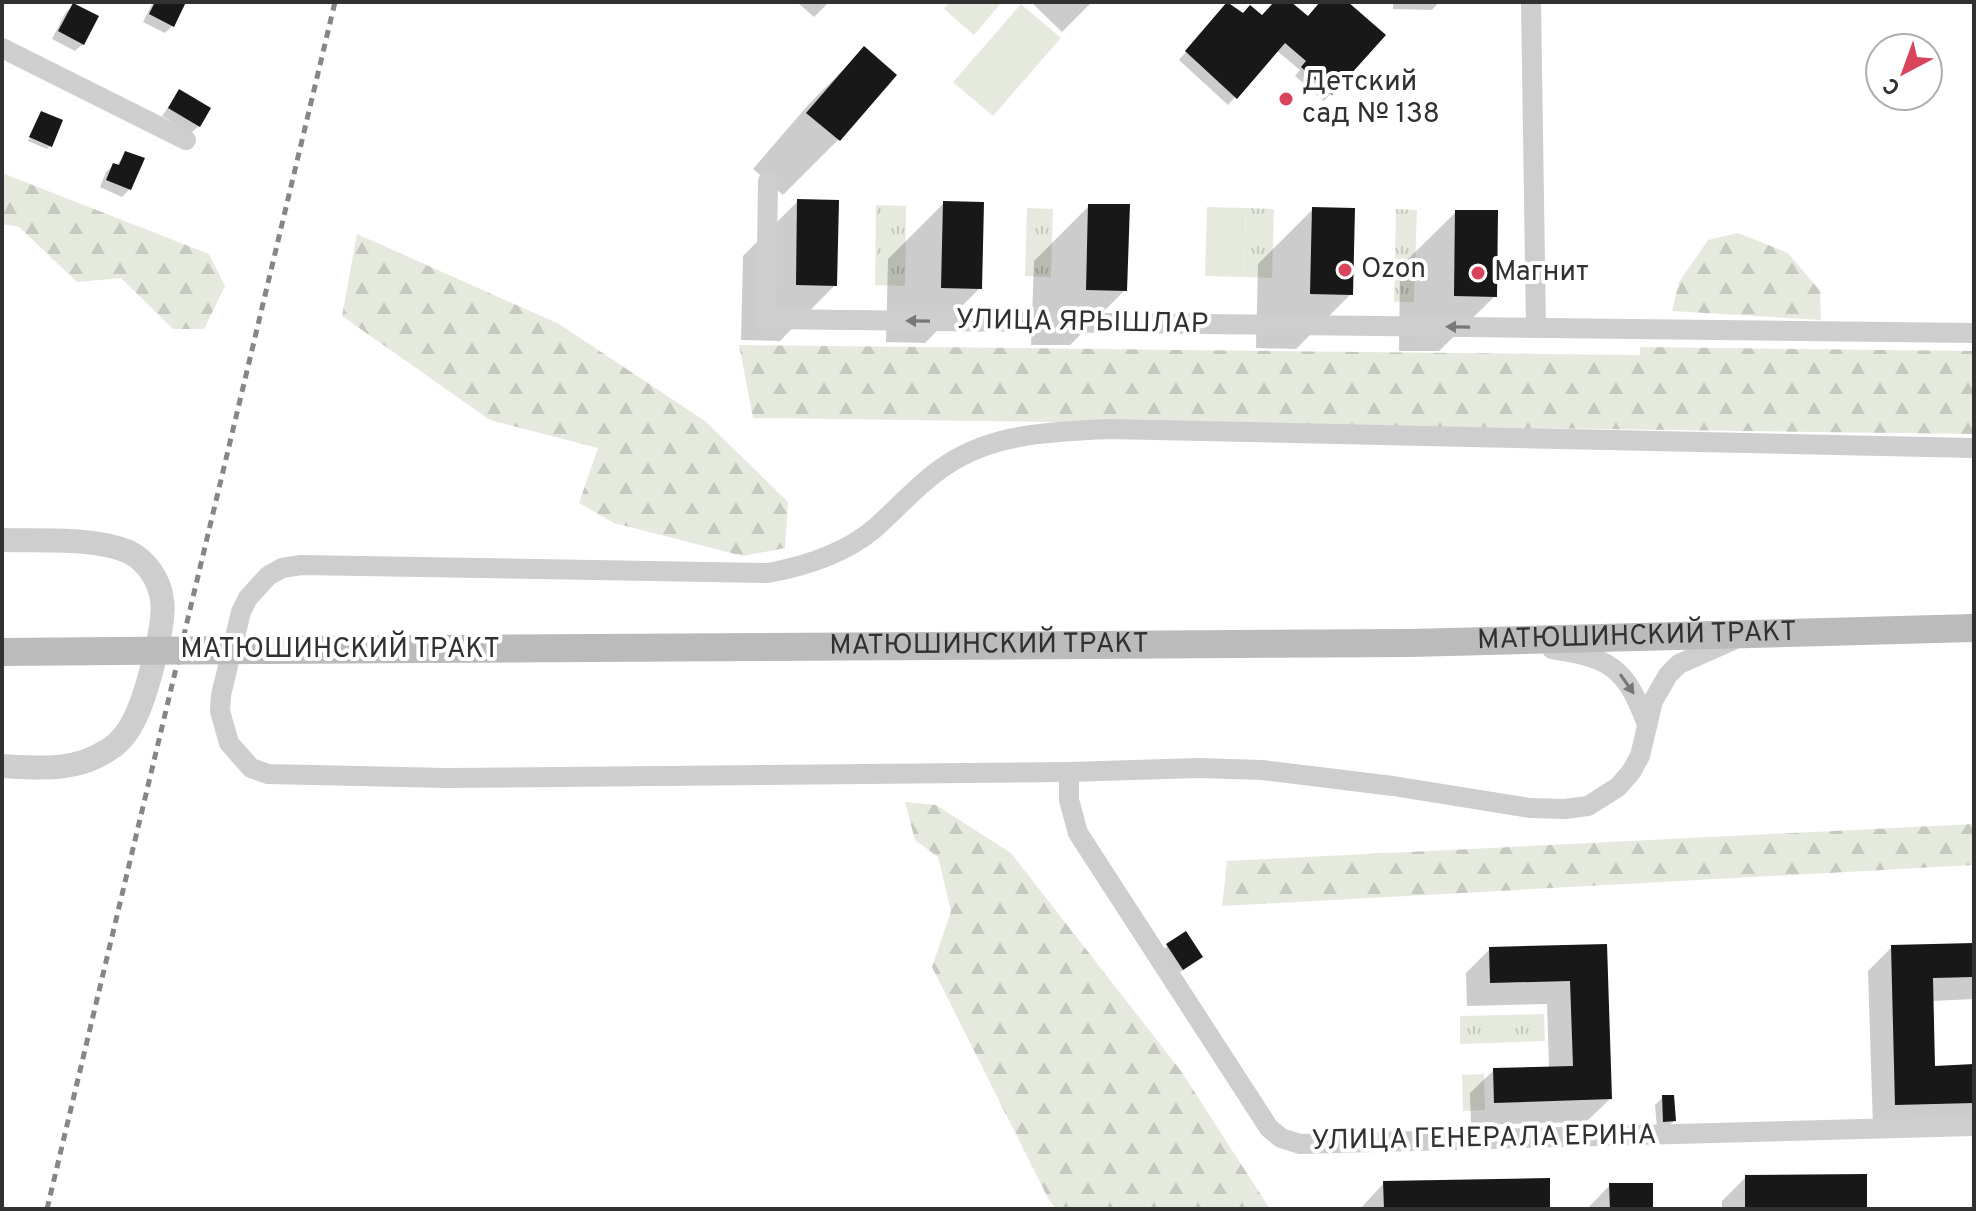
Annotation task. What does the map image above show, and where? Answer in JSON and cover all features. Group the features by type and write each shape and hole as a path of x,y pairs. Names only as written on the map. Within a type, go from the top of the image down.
{"main road":[{"name":"МАТЮШИНСКИЙ ТРАКТ","path":"2,652 1505,641 1974,628"}],"street":[{"path":"1531,2 1536,328"},
{"path":"2,48 186,140"},
{"name":"УЛИЦА ЯРЫШЛАР","path":"768,181 766,319 1974,333"},
{"path":"1744,635 1679,664 1659,688 1646,722 1640,756 1631,772 1618,787 1588,806 1565,809 1530,808 1408,788 1262,770 1198,768 462,778 268,774 251,768 229,743 220,711 241,612 257,585 282,568 301,565 768,573 824,558 854,544 949,463 996,443 1026,436 1108,429 1974,448"},
{"path":"2,540 109,546 131,553 147,565 157,582 164,613 145,693 126,735 111,749 74,766 2,766"},
{"path":"1505,641 1584,654 1603,661 1629,682 1646,722"},
{"name":"УЛИЦА ГЕНЕРАЛА ЕРИНА","path":"1069,772 1069,800 1078,833 1269,1128 1287,1141 1300,1144 1974,1126"}],"green space":[{"path":"950,2 1002,2 974,35 944,9"},
{"path":"1021,4 1061,38 993,116 953,82"},
{"path":"2,173 209,254 225,286 204,329 173,329 121,278 77,282 19,227 2,224"},
{"path":"876,205 906,206 905,286 875,285"},
{"path":"1207,207 1246,208 1244,277 1205,276"},
{"path":"1027,208 1053,209 1051,277 1025,276"},
{"path":"1246,208 1274,209 1272,278 1244,277"},
{"path":"1396,209 1417,210 1414,302 1394,302"},
{"path":"1738,233 1788,253 1820,291 1821,320 1672,311 1679,282 1708,240"},
{"path":"357,234 559,324 705,421 788,502 785,548 743,556 614,523 579,503 598,448 490,420 342,316"},
{"path":"739,345 1640,355 1640,347 1974,351 1974,434 753,418"},
{"path":"905,802 936,805 1011,853 1181,1071 1270,1209 1056,1209 932,967 951,911 938,857 915,840"},
{"path":"1974,824 1974,865 1222,906 1227,861"},
{"path":"1544,1014 1545,1041 1460,1044 1460,1016"},
{"path":"1484,1074 1485,1110 1463,1111 1462,1075"}],"building":[{"path":"155,2 186,2 174,27 149,14"},
{"path":"1227,2 1243,13 1250,5 1262,15 1274,2 1291,2 1308,16 1320,2 1348,2 1386,35 1332,95 1301,67 1306,61 1285,43 1237,99 1185,51"},
{"path":"73,3 99,16 84,45 58,31"},
{"path":"864,46 897,75 840,141 806,113"},
{"path":"179,89 211,108 200,127 168,108"},
{"path":"41,111 63,120 52,147 29,137"},
{"path":"125,151 145,158 131,190 106,180 113,163 119,165"},
{"path":"797,199 839,200 837,286 796,285"},
{"path":"943,201 984,202 982,289 941,288"},
{"path":"1088,204 1130,204 1127,291 1086,290"},
{"path":"1312,207 1355,208 1353,295 1310,294"},
{"path":"1455,210 1498,210 1497,297 1454,296"},
{"path":"1186,931 1203,957 1183,970 1166,944"},
{"path":"1974,943 1974,977 1933,978 1935,1066 1974,1064 1974,1103 1895,1105 1891,945"},
{"path":"1607,944 1612,1099 1494,1103 1493,1068 1573,1066 1570,981 1490,983 1489,947"},
{"path":"1662,1095 1674,1095 1676,1121 1663,1122"},
{"path":"1867,1174 1867,1209 1745,1209 1745,1175"},
{"path":"1550,1178 1550,1209 1384,1209 1383,1181"},
{"path":"1609,1183 1653,1183 1653,1209 1610,1209"}],"railway":[{"path":"47,1209 335,2"}],"place":[{"name":"Детский сад № 138","path":"1286,99"},
{"name":"Ozon","path":"1345,270"},
{"name":"Магнит","path":"1478,273"}]}
